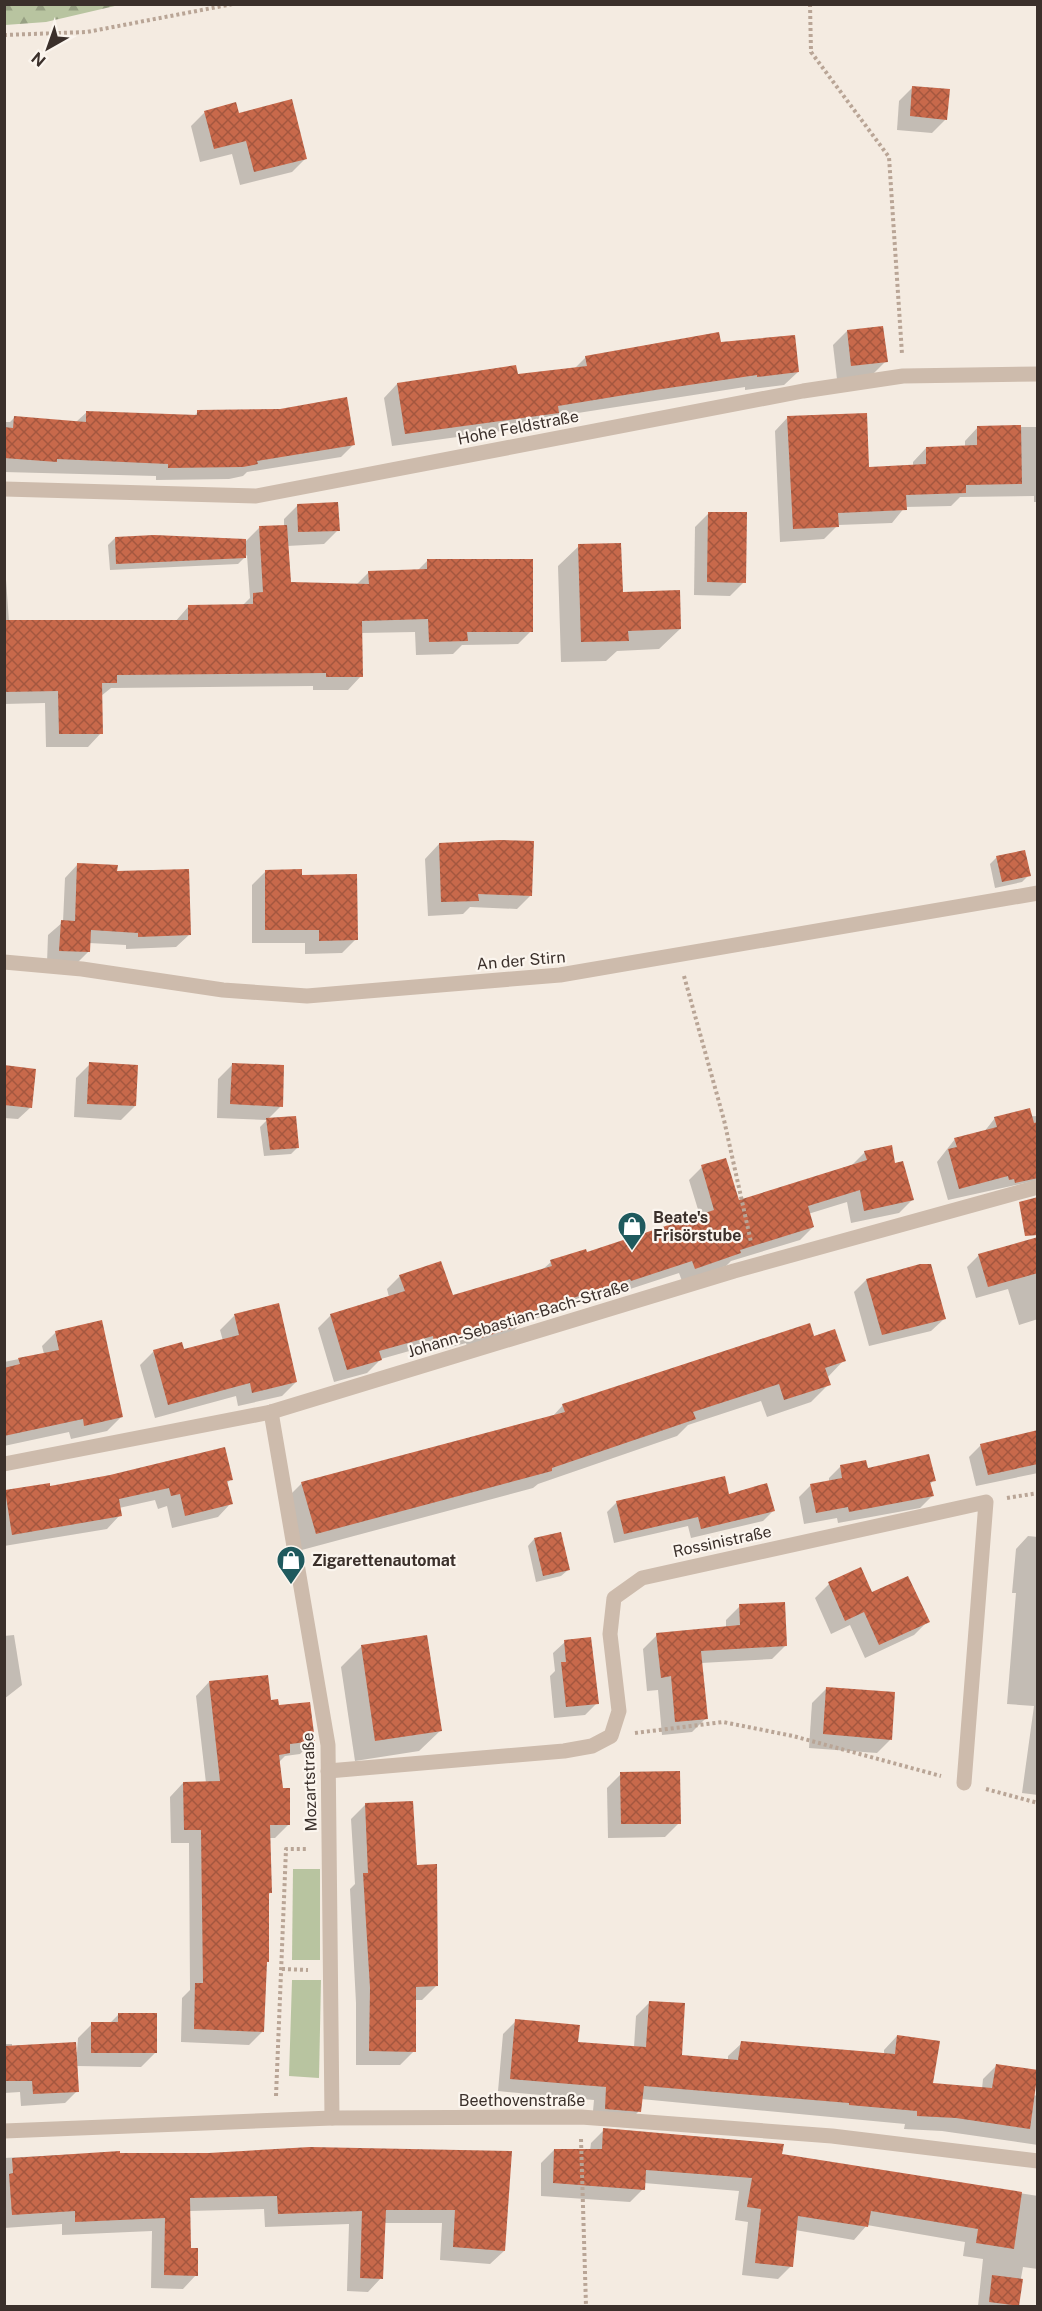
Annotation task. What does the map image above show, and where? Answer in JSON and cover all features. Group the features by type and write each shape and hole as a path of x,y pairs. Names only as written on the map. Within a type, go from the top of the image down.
{"street":[{"name":"Hohe Feldstraße","path":"4,489 256,496 791,394 903,376 1038,374"},
{"name":"An der Stirn","path":"4,962 82,969 223,990 307,996 560,975 1038,893"},
{"name":"Johann-Sebastian-Bach-Straße","path":"4,1464 271,1412 734,1271 1038,1187"},
{"name":"Mozartstraße","path":"271,1412 328,1744 332,2118"},
{"name":"Rossinistraße","path":"612,1736 619,1711 610,1634 614,1598 642,1578 986,1502 964,1783"},
{"path":"328,1772 564,1751 592,1746 612,1736"},
{"name":"Beethovenstraße","path":"4,2131 332,2118 581,2116 831,2136 1038,2161"}],"path":[{"path":"4,35 87,33 233,4"},
{"path":"810,4 812,52 888,157 903,376"},
{"path":"685,981 724,1120 750,1240"},
{"path":"612,1736 723,1722 793,1736 1038,1803"},
{"path":"275,2121 286,1849 329,1850"},
{"path":"581,2116 586,2307"}],"green space":[{"path":"5,4 119,5 46,22 5,25"},
{"path":"293,1869 320,1869 320,1960 292,1960"},
{"path":"292,1980 321,1980 319,2078 289,2076"}],"building":[{"path":"912,86 950,89 947,120 910,116"},
{"path":"292,99 307,159 254,172 246,141 214,149 204,111 236,102 239,113"},
{"path":"883,326 888,362 851,366 847,330"},
{"path":"719,332 721,342 795,335 799,372 757,377 757,375 655,390 558,406 559,413 405,434 397,383 516,365 518,374 587,366 585,356"},
{"path":"347,397 355,445 257,461 258,464 243,467 168,468 168,464 57,459 57,462 4,458 4,427 13,428 14,416 86,422 86,411 197,415 197,410 280,409"},
{"path":"867,413 869,467 926,464 926,447 977,445 977,426 1021,425 1022,484 966,485 966,493 906,495 907,510 838,513 839,527 793,529 787,416"},
{"path":"338,502 340,531 298,532 297,504"},
{"path":"708,512 747,512 746,583 707,582"},
{"path":"287,525 291,582 369,584 368,571 427,569 427,559 533,559 533,632 467,632 468,641 429,642 428,619 362,621 363,677 326,677 326,673 117,675 117,683 102,683 103,734 59,734 58,691 4,692 4,620 188,620 188,605 253,604 253,593 263,592 259,526"},
{"path":"154,535 246,539 246,558 116,564 115,537"},
{"path":"621,543 623,592 680,590 681,629 628,631 629,641 581,642 578,544"},
{"path":"534,841 532,896 478,894 479,901 441,902 439,843"},
{"path":"1025,850 1031,876 1002,882 996,856"},
{"path":"77,863 118,865 117,871 189,869 191,935 138,937 138,933 91,930 90,952 59,951 61,920 75,921"},
{"path":"302,869 302,875 357,874 358,940 319,941 319,930 265,930 265,870"},
{"path":"89,1062 138,1065 136,1106 87,1104"},
{"path":"232,1063 284,1065 283,1107 230,1104"},
{"path":"4,1065 36,1069 32,1108 4,1105"},
{"path":"1030,1108 1034,1123 1038,1122 1038,1178 1015,1183 1014,1179 1009,1180 1008,1176 959,1189 948,1149 957,1147 954,1138 997,1127 994,1117"},
{"path":"296,1116 299,1148 270,1150 266,1118"},
{"path":"892,1145 895,1163 903,1161 914,1200 864,1211 860,1190 808,1206 814,1227 740,1250 741,1253 695,1269 692,1261 631,1281 630,1279 519,1316 522,1325 481,1338 479,1331 434,1343 433,1336 379,1351 382,1360 347,1370 330,1314 405,1291 399,1275 441,1261 453,1295 552,1266 550,1260 586,1249 587,1252 714,1210 701,1165 726,1158 739,1200 867,1160 864,1151"},
{"path":"1038,1197 1038,1235 1025,1236 1019,1202"},
{"path":"1038,1237 1038,1273 988,1287 978,1254"},
{"path":"920,1264 931,1264 946,1319 882,1335 866,1279"},
{"path":"279,1303 297,1382 252,1393 250,1383 168,1405 153,1350 182,1342 184,1349 239,1335 234,1314"},
{"path":"102,1320 123,1417 84,1426 83,1419 4,1436 4,1368 20,1364 18,1358 59,1350 55,1331"},
{"path":"810,1323 814,1336 835,1329 846,1361 825,1368 831,1385 784,1400 779,1384 693,1412 696,1419 552,1468 552,1471 316,1534 301,1482 565,1412 562,1404"},
{"path":"1038,1430 1038,1464 988,1475 980,1444"},
{"path":"225,1447 233,1480 227,1481 233,1504 185,1516 180,1494 171,1496 169,1488 119,1499 122,1516 12,1535 5,1490 50,1483 50,1486 110,1475"},
{"path":"929,1454 936,1481 930,1482 934,1496 849,1512 848,1507 816,1513 810,1484 842,1478 840,1465 866,1460 868,1468"},
{"path":"725,1476 729,1494 767,1483 775,1511 701,1529 698,1517 624,1534 616,1501"},
{"path":"561,1532 570,1570 543,1576 534,1538"},
{"path":"861,1567 872,1592 908,1576 930,1622 879,1645 864,1612 845,1621 828,1582"},
{"path":"785,1602 787,1646 701,1651 708,1719 675,1722 671,1676 661,1678 656,1633 740,1625 739,1604"},
{"path":"427,1635 442,1731 375,1741 361,1645"},
{"path":"591,1637 599,1704 566,1707 561,1662 566,1662 564,1640"},
{"path":"268,1675 271,1700 278,1699 279,1705 310,1702 315,1741 290,1744 290,1753 279,1755 283,1788 290,1788 290,1825 270,1825 272,1893 269,1893 269,1962 267,1962 264,2032 194,2029 195,1983 203,1983 201,1830 184,1830 183,1782 220,1781 209,1681"},
{"path":"826,1687 895,1692 892,1740 823,1734"},
{"path":"680,1771 681,1824 621,1824 620,1772"},
{"path":"413,1801 417,1865 437,1864 438,1986 416,1987 416,2052 369,2051 370,1988 363,1873 368,1873 365,1803"},
{"path":"649,2001 685,2003 682,2055 738,2060 741,2041 895,2054 897,2035 940,2041 933,2083 992,2088 996,2064 1038,2070 1030,2129 956,2118 917,2116 917,2111 849,2105 849,2103 644,2086 641,2112 605,2109 606,2087 510,2079 515,2019 580,2025 578,2042 646,2047"},
{"path":"118,2013 157,2013 157,2053 91,2053 91,2022 118,2022"},
{"path":"76,2042 79,2092 33,2094 32,2081 4,2081 4,2046"},
{"path":"603,2128 784,2144 782,2154 1022,2192 1014,2249 976,2243 978,2229 871,2211 868,2227 798,2216 793,2267 755,2263 761,2209 747,2207 752,2178 646,2170 645,2190 553,2183 554,2149 602,2149"},
{"path":"310,2147 512,2151 505,2251 453,2247 455,2210 386,2210 383,2279 360,2278 362,2211 278,2214 277,2196 190,2198 191,2248 198,2248 198,2276 164,2275 165,2218 75,2222 75,2211 12,2215 9,2174 13,2173 12,2158 120,2151 120,2153 209,2153"},
{"path":"992,2275 1023,2279 1019,2306 989,2302"}],"place":[{"name":"Beate's Frisörstube","path":"632,1252"},
{"name":"Zigarettenautomat","path":"291,1586"}]}
